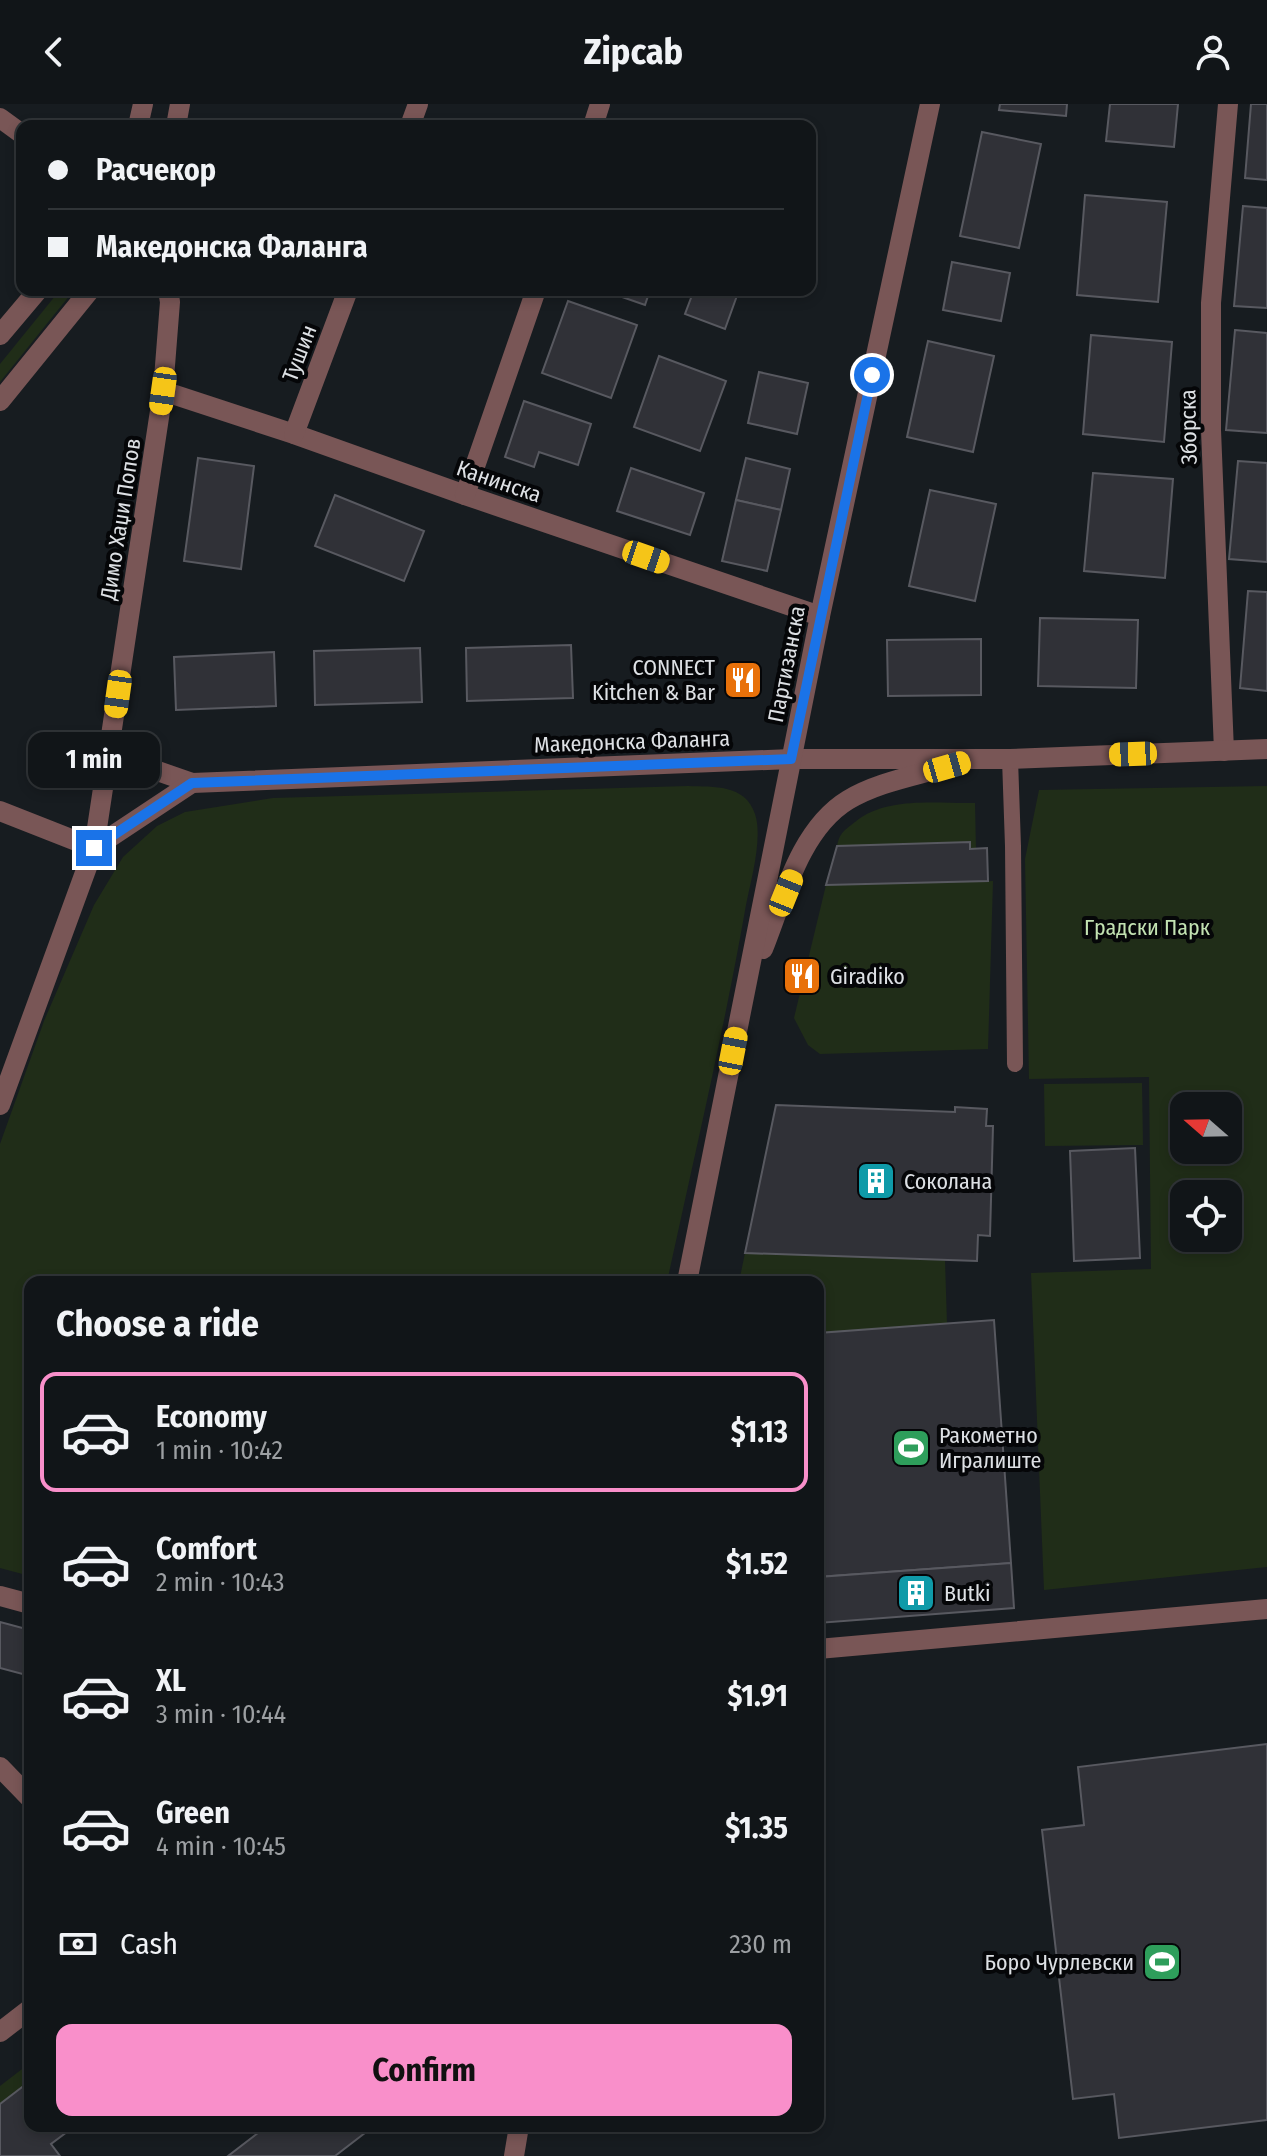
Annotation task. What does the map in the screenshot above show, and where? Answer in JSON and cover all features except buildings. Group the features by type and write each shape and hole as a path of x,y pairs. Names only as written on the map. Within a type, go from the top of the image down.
{"street":[{"name":"Партизанска","path":"688,1276 820,616 930,104"},
{"name":"Зборска","path":"1224,751 1211,430 1211,303 1228,104"},
{"path":"0,335 33,296"},
{"path":"0,401 85,296"},
{"name":"Димо Хаџи Попов","path":"109,754 163,391 169,296"},
{"name":"Тушин","path":"294,434 346,296"},
{"path":"465,495 534,296"},
{"name":"Канинска","path":"163,391 820,616"},
{"name":"Македонска Фаланга","path":"109,754 192,783 791,759 1010,759 1267,749"},
{"path":"0,1105 94,848 109,754"},
{"path":"745,993 804,849 828,815 874,788 973,759"},
{"path":"94,848 192,783"},
{"path":"0,811 94,848"},
{"path":"0,1596 24,1602"},
{"path":"824,1648 1267,1609"},
{"path":"0,1767 24,1792"},
{"path":"0,2032 24,2014"},
{"path":"514,2156 518,2132"}],"lane":[{"path":"1010,759 1015,1064"}],"green space":[{"path":"55,296 69,296 0,382 0,364"},
{"path":"688,786 728,789 744,797 750,804 758,835 753,872 668,1276 24,1276 24,1574 0,1568 0,1144 44,1021 94,905 123,857 157,826 185,812 273,798"},
{"name":"Градски Парк","path":"1267,786 1267,1567 1044,1590 1031,1273 1151,1269 1149,1077 1029,1079 1025,859 1039,790"},
{"path":"912,803 975,803 976,849 970,849 969,842 837,846 845,830 882,808"},
{"path":"993,881 988,1049 820,1054 808,1045 794,1018 826,885"},
{"path":"1142,1083 1143,1145 1045,1146 1044,1084"},
{"path":"745,1253 945,1260 947,1324 824,1333 824,1276 740,1276"},
{"path":"24,2068 24,2086 0,2104 0,2086"}],"place":[{"name":"CONNECT Kitchen & Bar","path":"743,680"},
{"name":"Giradiko","path":"802,976"},
{"name":"Соколана","path":"876,1181"},
{"name":"Ракометно Игралиште","path":"911,1448"},
{"name":"Butki","path":"916,1593"},
{"name":"Боро Чурлевски","path":"1162,1962"}],"route":[{"path":"94,848 192,783 791,759 872,375"}]}
